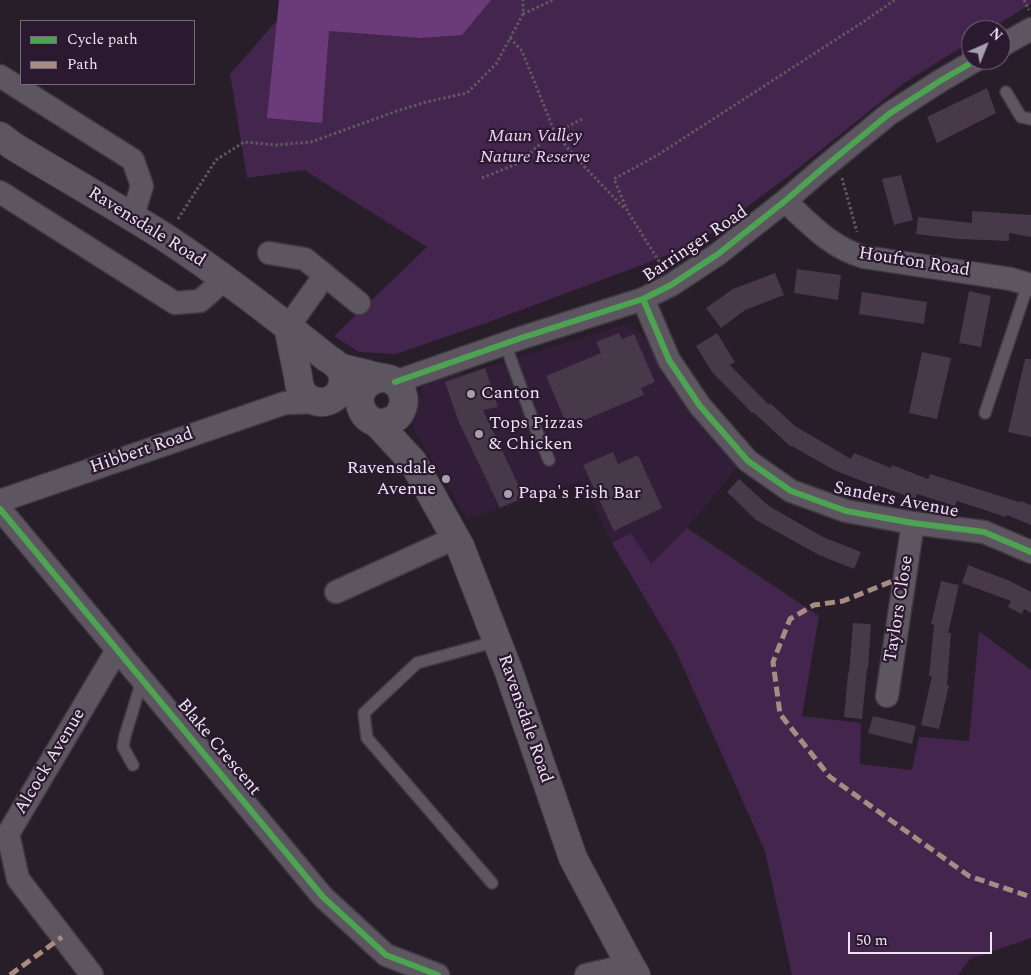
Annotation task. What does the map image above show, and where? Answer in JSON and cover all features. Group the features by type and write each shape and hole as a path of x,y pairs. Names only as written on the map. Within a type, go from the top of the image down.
{"main road":[{"name":"Ravensdale Road","path":"0,136 13,146 165,238 225,279 333,362 391,398 413,462 460,546 512,681 573,858 633,970"},
{"path":"288,327 294,388"},
{"path":"294,388 300,369 305,363 319,357 333,362 342,374 342,388 338,394 326,400"},
{"path":"294,388 312,400 391,398"}],"street":[{"path":"1011,40 1031,29"},
{"name":"Barringer Road","path":"391,398 505,344 643,299 671,285 718,254 889,114 961,69"},
{"path":"0,76 133,160 142,186 132,218"},
{"path":"0,192 175,303 200,301 225,279"},
{"name":"Houfton Road","path":"785,200 822,235 850,252 864,256 1011,279 1030,284"},
{"path":"269,252 305,259 360,303"},
{"path":"288,327 326,275"},
{"name":"Sanders Avenue","path":"643,299 669,360 700,406 748,461 791,491 846,511 913,523 984,532 1031,552"},
{"name":"Hibbert Road","path":"0,500 294,388"},
{"name":"Blake Crescent","path":"0,509 323,897 386,955 438,975"},
{"name":"Taylors Close","path":"887,696 913,523"},
{"path":"336,592 456,538"},
{"name":"Alcock Avenue","path":"92,975 18,879 8,834 117,650"},
{"path":"595,974 633,970"}],"lane":[{"path":"1006,92 1021,117 1031,119"},
{"path":"985,413 1030,284"},
{"path":"505,344 537,432 550,460"},
{"path":"492,883 367,738 364,714 417,663 497,641"},
{"path":"133,765 124,747 125,736 142,680"}],"path":[{"path":"165,238 216,160 244,142 276,145 311,142 396,110 467,93 496,64 523,14 524,0"},
{"path":"523,14 553,0"},
{"path":"671,285 658,258 628,212 614,179 656,156 895,0"},
{"path":"510,38 522,50 555,133 628,212"},
{"path":"482,178 519,163 548,136 582,118"},
{"path":"836,157 864,256"}],"shaded area":[{"path":"279,0 491,0 462,35 421,38 329,31 322,123 267,118"},
{"path":"626,324 644,336 680,399 707,433 741,463 687,528 651,565 631,534 612,543 582,481 467,519 415,432 410,411 424,383 460,368 462,375"}],"green space":[{"name":"Maun Valley Nature Reserve","path":"295,0 1031,0 1031,4 1005,20 961,20 961,47 903,84 786,178 702,240 658,259 486,323 396,354 359,352 334,336 427,247 304,170 247,178 230,74"},
{"path":"687,528 819,616 802,716 861,723 860,764 912,770 919,737 969,741 979,631 1031,670 1031,938 970,959 958,975 792,975 765,851 675,649 612,543 631,533 651,564"}],"building":[{"path":"987,88 996,113 937,143 927,117"},
{"path":"901,175 913,220 894,225 882,179"},
{"path":"972,211 1031,215 1031,237 1009,233 1009,241 959,239 916,234 918,217 972,223"},
{"path":"797,269 841,275 838,300 794,293"},
{"path":"775,273 784,295 745,310 721,328 706,308 733,289"},
{"path":"969,291 991,296 981,347 959,343"},
{"path":"862,292 927,302 924,324 859,314"},
{"path":"619,333 622,339 634,334 655,382 641,388 644,395 568,427 546,376 601,353 596,342"},
{"path":"717,333 735,362 730,365 769,405 770,403 795,426 851,459 854,453 891,468 892,465 928,479 930,474 1031,505 1031,525 1007,515 1006,517 957,501 955,506 917,494 915,499 877,485 877,487 834,470 791,447 752,413 712,372 696,346"},
{"path":"922,352 951,358 937,419 909,413"},
{"path":"1025,359 1031,359 1031,437 1008,432"},
{"path":"485,368 498,407 483,410 524,497 500,508 458,420 445,382"},
{"path":"613,452 618,464 638,455 662,508 614,531 583,465"},
{"path":"739,479 769,506 823,537 861,552 854,569 819,555 756,520 727,492"},
{"path":"968,565 1010,581 1031,592 1031,613 1024,609 1022,614 1008,607 1011,601 962,583"},
{"path":"941,581 959,585 948,633 951,633 947,685 949,685 939,729 921,725 932,676 929,676 934,625 931,624"},
{"path":"853,623 871,624 862,719 844,717"},
{"path":"873,716 916,726 912,744 868,733"}],"marked path":[{"path":"905,576 843,601 814,605 790,619 773,662 780,714 830,777 969,876 1031,897"},
{"path":"10,975 62,937"}],"cycle path":[{"path":"395,382 521,338 643,299 671,285 718,254 889,114 961,69"},
{"path":"643,299 669,360 700,406 748,461 791,491 846,511 913,523 984,532 1031,552"},
{"path":"0,509 323,897 386,955 438,975"}],"place":[{"name":"Canton","path":"471,394"},
{"name":"Tops Pizzas & Chicken","path":"479,434"},
{"name":"Ravensdale Avenue","path":"446,479"},
{"name":"Papa's Fish Bar","path":"508,494"}]}
